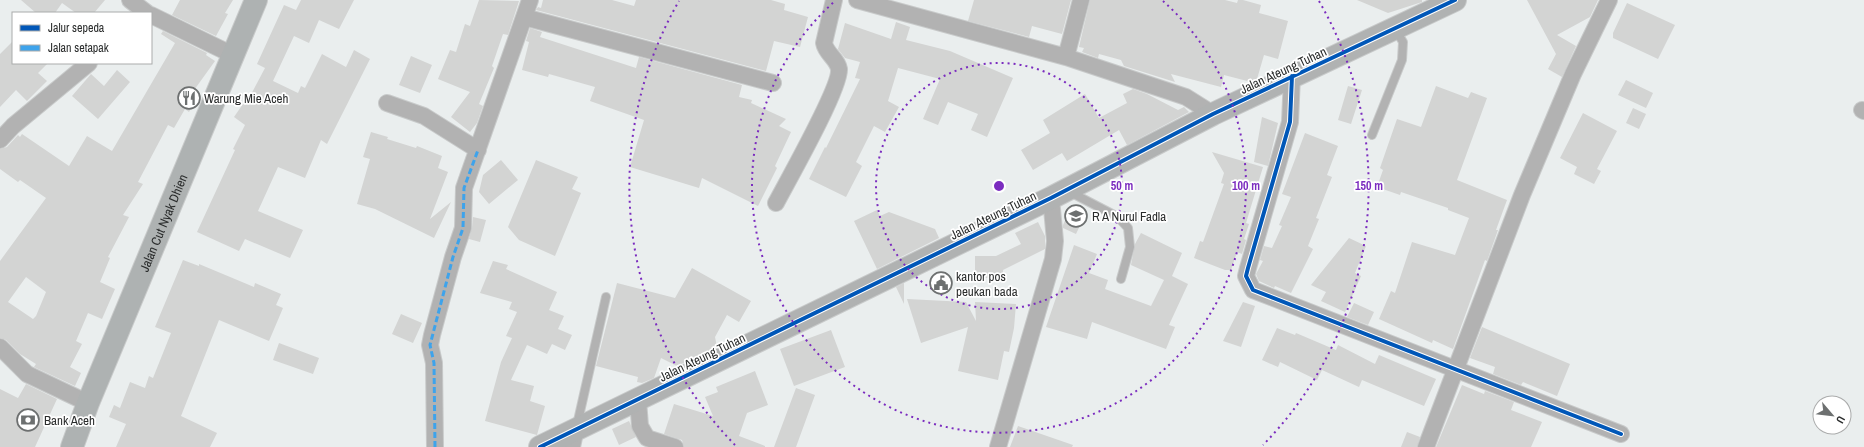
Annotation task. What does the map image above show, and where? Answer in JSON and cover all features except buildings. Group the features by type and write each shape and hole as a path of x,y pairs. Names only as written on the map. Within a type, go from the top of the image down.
{"highway":[{"name":"Jalan Cut Nyak Dhien","path":"72,447 88,403 256,0"}],"street":[{"path":"130,0 146,12"},
{"path":"435,447 434,363 430,345 453,257 463,228 464,188 530,0"},
{"path":"776,203 831,98 839,71 836,61 825,48 824,43 834,0"},
{"path":"857,0 1066,57 1186,97 1213,114"},
{"path":"1066,57 1081,0"},
{"name":"Jalan Ateung Tuhan","path":"540,447 574,438 638,400 1058,194 1213,114 1453,0"},
{"path":"1426,447 1534,166 1573,74 1609,0"},
{"path":"152,15 233,55"},
{"path":"524,17 773,83"},
{"path":"0,140 13,126 88,64"},
{"path":"1292,76 1290,122 1246,276 1253,290 1621,434"},
{"path":"387,103 424,116 478,150"},
{"path":"998,447 1053,259 1058,194"},
{"path":"0,347 27,374 88,403"},
{"path":"638,400 640,426 647,438 675,447"}],"lane":[{"path":"1372,135 1402,60 1402,42 1394,28"},
{"path":"1058,194 1118,217 1128,228 1130,247 1121,279"},
{"path":"574,438 606,297"}],"marked path":[{"path":"435,447 434,363 430,345 453,257 463,228 464,188 478,150"}],"cycle path":[{"path":"540,447 1051,198 1213,114 1455,0"},
{"path":"1292,76 1290,122 1246,276 1253,290 1621,434"}],"place":[{"name":"Warung Mie Aceh","path":"189,98"},
{"name":"R A Nurul Fadla","path":"1076,216"},
{"name":"kantor pos peukan bada","path":"941,283"},
{"name":"Bank Aceh","path":"28,420"}]}
